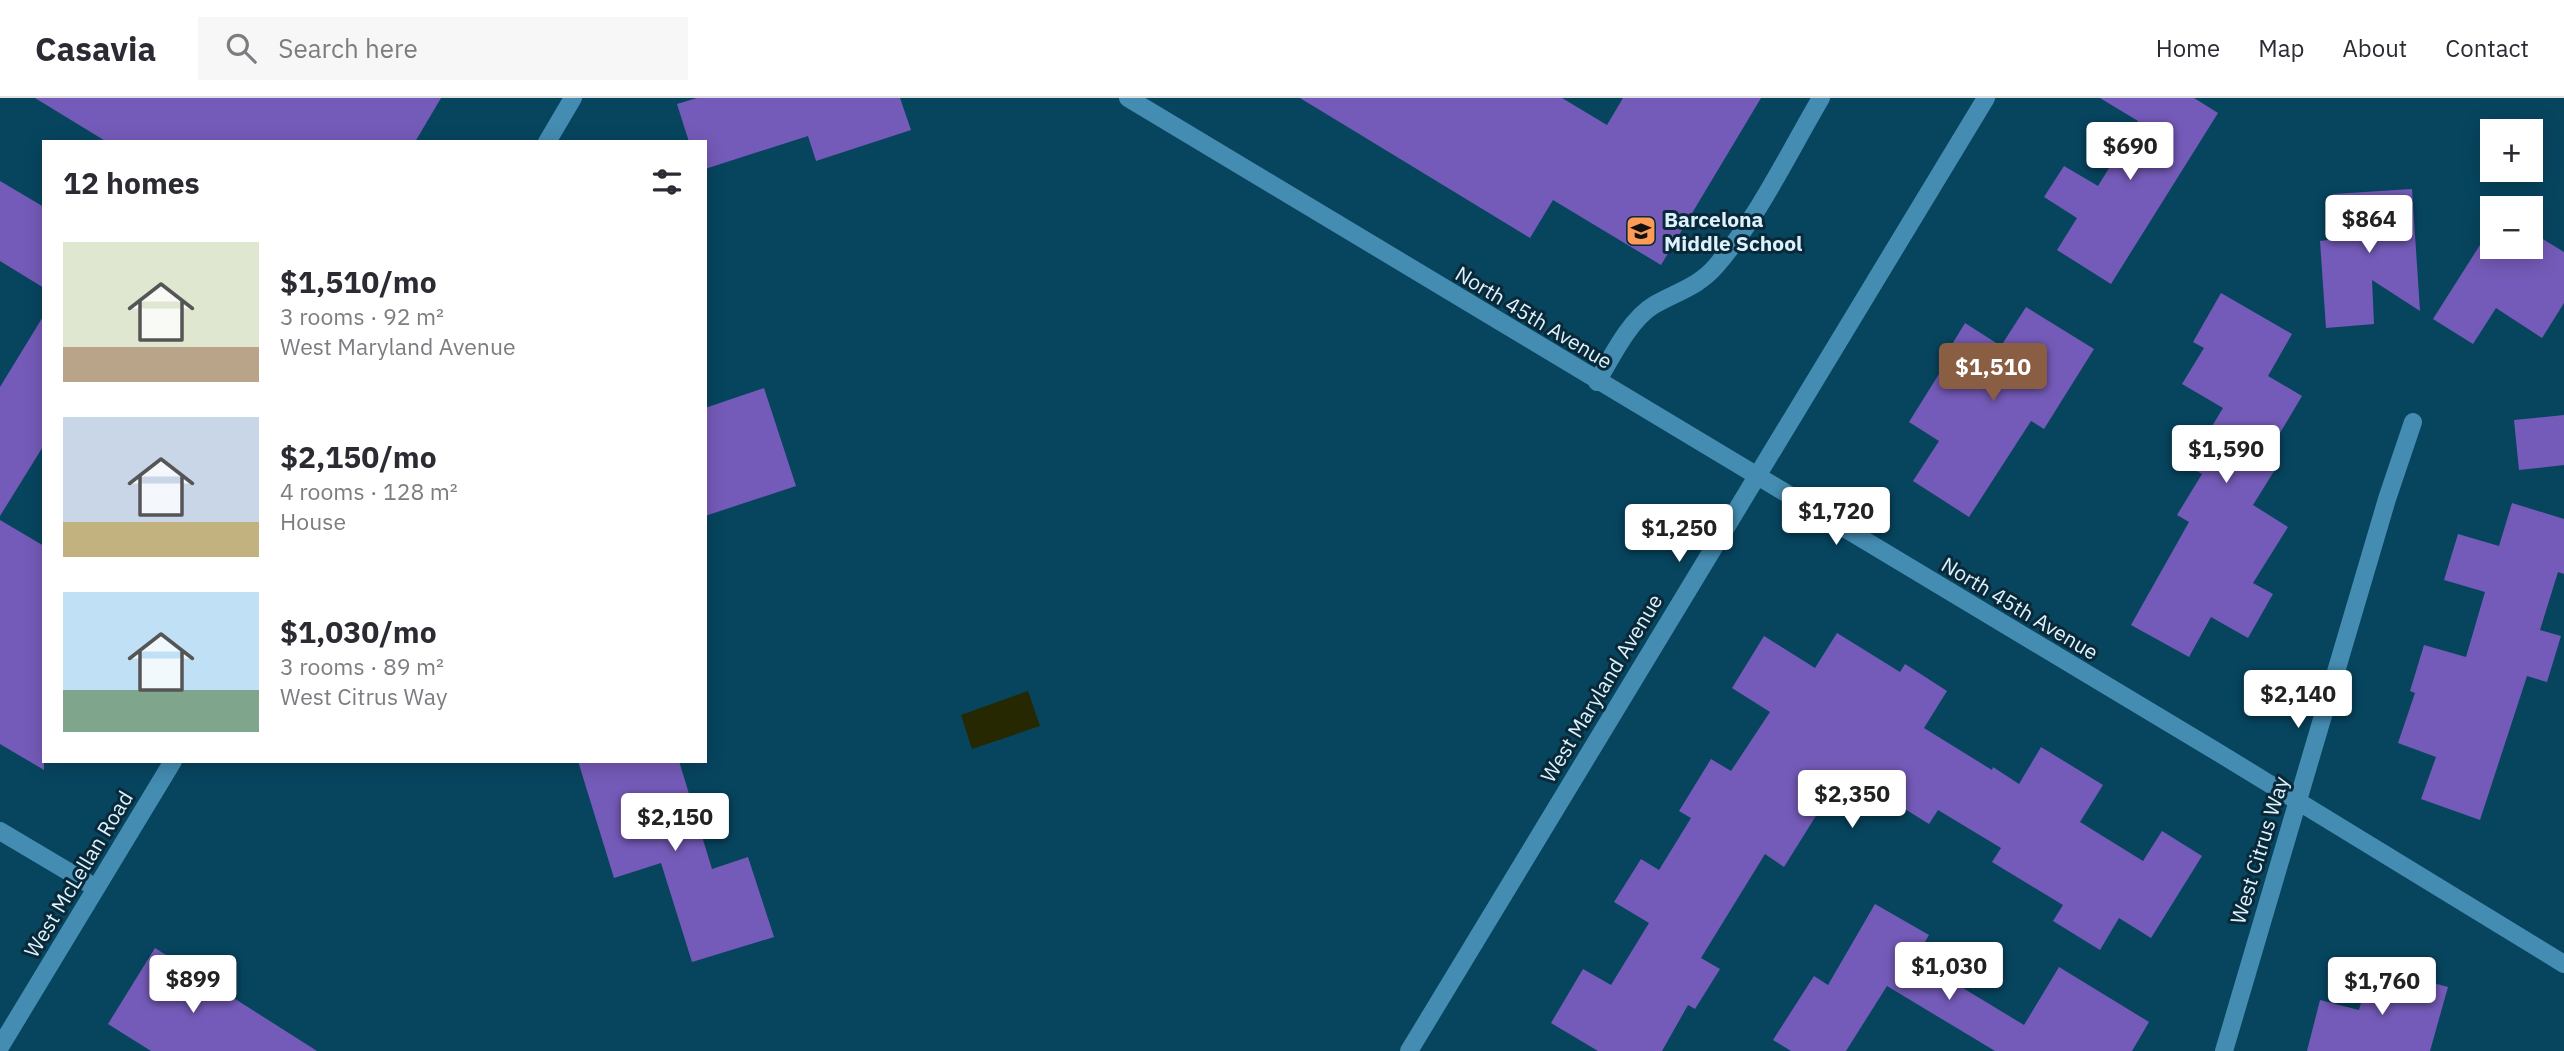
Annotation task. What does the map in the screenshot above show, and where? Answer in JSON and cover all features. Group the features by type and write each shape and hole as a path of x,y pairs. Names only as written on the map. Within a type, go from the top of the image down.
{"street":[{"path":"548,140 573,98"},
{"name":"North 45th Avenue","path":"1128,98 2564,964"},
{"path":"1597,382 1625,335 1651,306 1690,289 1715,267 1743,229 1821,98"},
{"name":"West Maryland Avenue","path":"1409,1051 1986,98"},
{"name":"West Citrus Way","path":"2224,1051 2413,422"},
{"name":"West McLellan Road","path":"0,1047 172,763"},
{"path":"0,831 96,888"}],"shaded area":[{"path":"1028,691 1040,726 972,749 961,715"}],"building":[{"path":"35,98 441,98 416,140 104,140"},
{"path":"697,98 900,98 911,130 816,161 808,136 707,168 707,140 688,140 677,104"},
{"path":"1300,98 1562,98 1607,125 1623,98 1761,98 1661,265 1553,200 1530,238"},
{"path":"2100,98 2194,98 2218,113 2111,284 2057,250 2077,218 2044,197 2064,166 2098,186 2138,121"},
{"path":"0,181 42,206 42,287 0,261"},
{"path":"2412,189 2420,311 2372,280 2374,324 2326,328 2320,241 2336,239 2333,194"},
{"path":"2543,239 2564,252 2564,303 2542,338 2496,308 2473,344 2433,319 2480,245 2480,259 2543,259"},
{"path":"2221,293 2292,334 2268,376 2302,396 2264,460 2276,468 2253,505 2288,527 2253,583 2273,594 2248,638 2211,617 2189,657 2131,625 2189,522 2177,515 2202,474 2188,466 2223,408 2182,384 2204,348 2193,342"},
{"path":"2026,307 2094,349 2044,429 2031,421 1969,517 1913,481 1939,441 1909,422 1944,366 1940,364 1965,323 2001,346"},
{"path":"42,318 42,448 0,516 0,387"},
{"path":"764,388 796,486 707,515 707,407"},
{"path":"2564,415 2564,465 2519,470 2514,420"},
{"path":"2512,503 2564,519 2564,574 2558,572 2540,630 2561,636 2547,682 2527,676 2480,820 2421,799 2436,757 2398,743 2415,693 2410,691 2424,645 2466,657 2485,592 2444,580 2458,534 2499,546"},
{"path":"0,520 42,545 44,770 0,744"},
{"path":"1837,633 1900,672 1905,664 1947,691 1924,728 1992,770 1993,767 2019,784 2041,747 2103,785 2080,822 2143,861 2162,831 2202,856 2151,938 2119,918 2100,950 2053,921 2063,905 1992,862 2001,848 1938,810 1929,824 1844,771 1784,867 1765,854 1701,958 1720,969 1695,1009 1688,1005 1662,1051 1598,1051 1551,1023 1583,969 1611,985 1649,923 1614,902 1641,859 1659,870 1691,818 1679,811 1711,759 1731,771 1770,712 1732,688 1764,636 1815,668"},
{"path":"579,763 680,763 712,869 748,857 774,937 692,962 661,863 614,878"},
{"path":"1875,904 1929,935 1915,959 2024,1025 2059,967 2149,1022 2132,1051 1995,1051 1887,986 1846,1051 1791,1051 1773,1040 1814,976 1828,985"},
{"path":"155,948 317,1051 151,1051 108,1024"},
{"path":"2371,966 2448,987 2430,1051 2307,1051 2320,1000 2359,1010"}],"place":[{"name":"Barcelona Middle School","path":"1641,231"}]}
